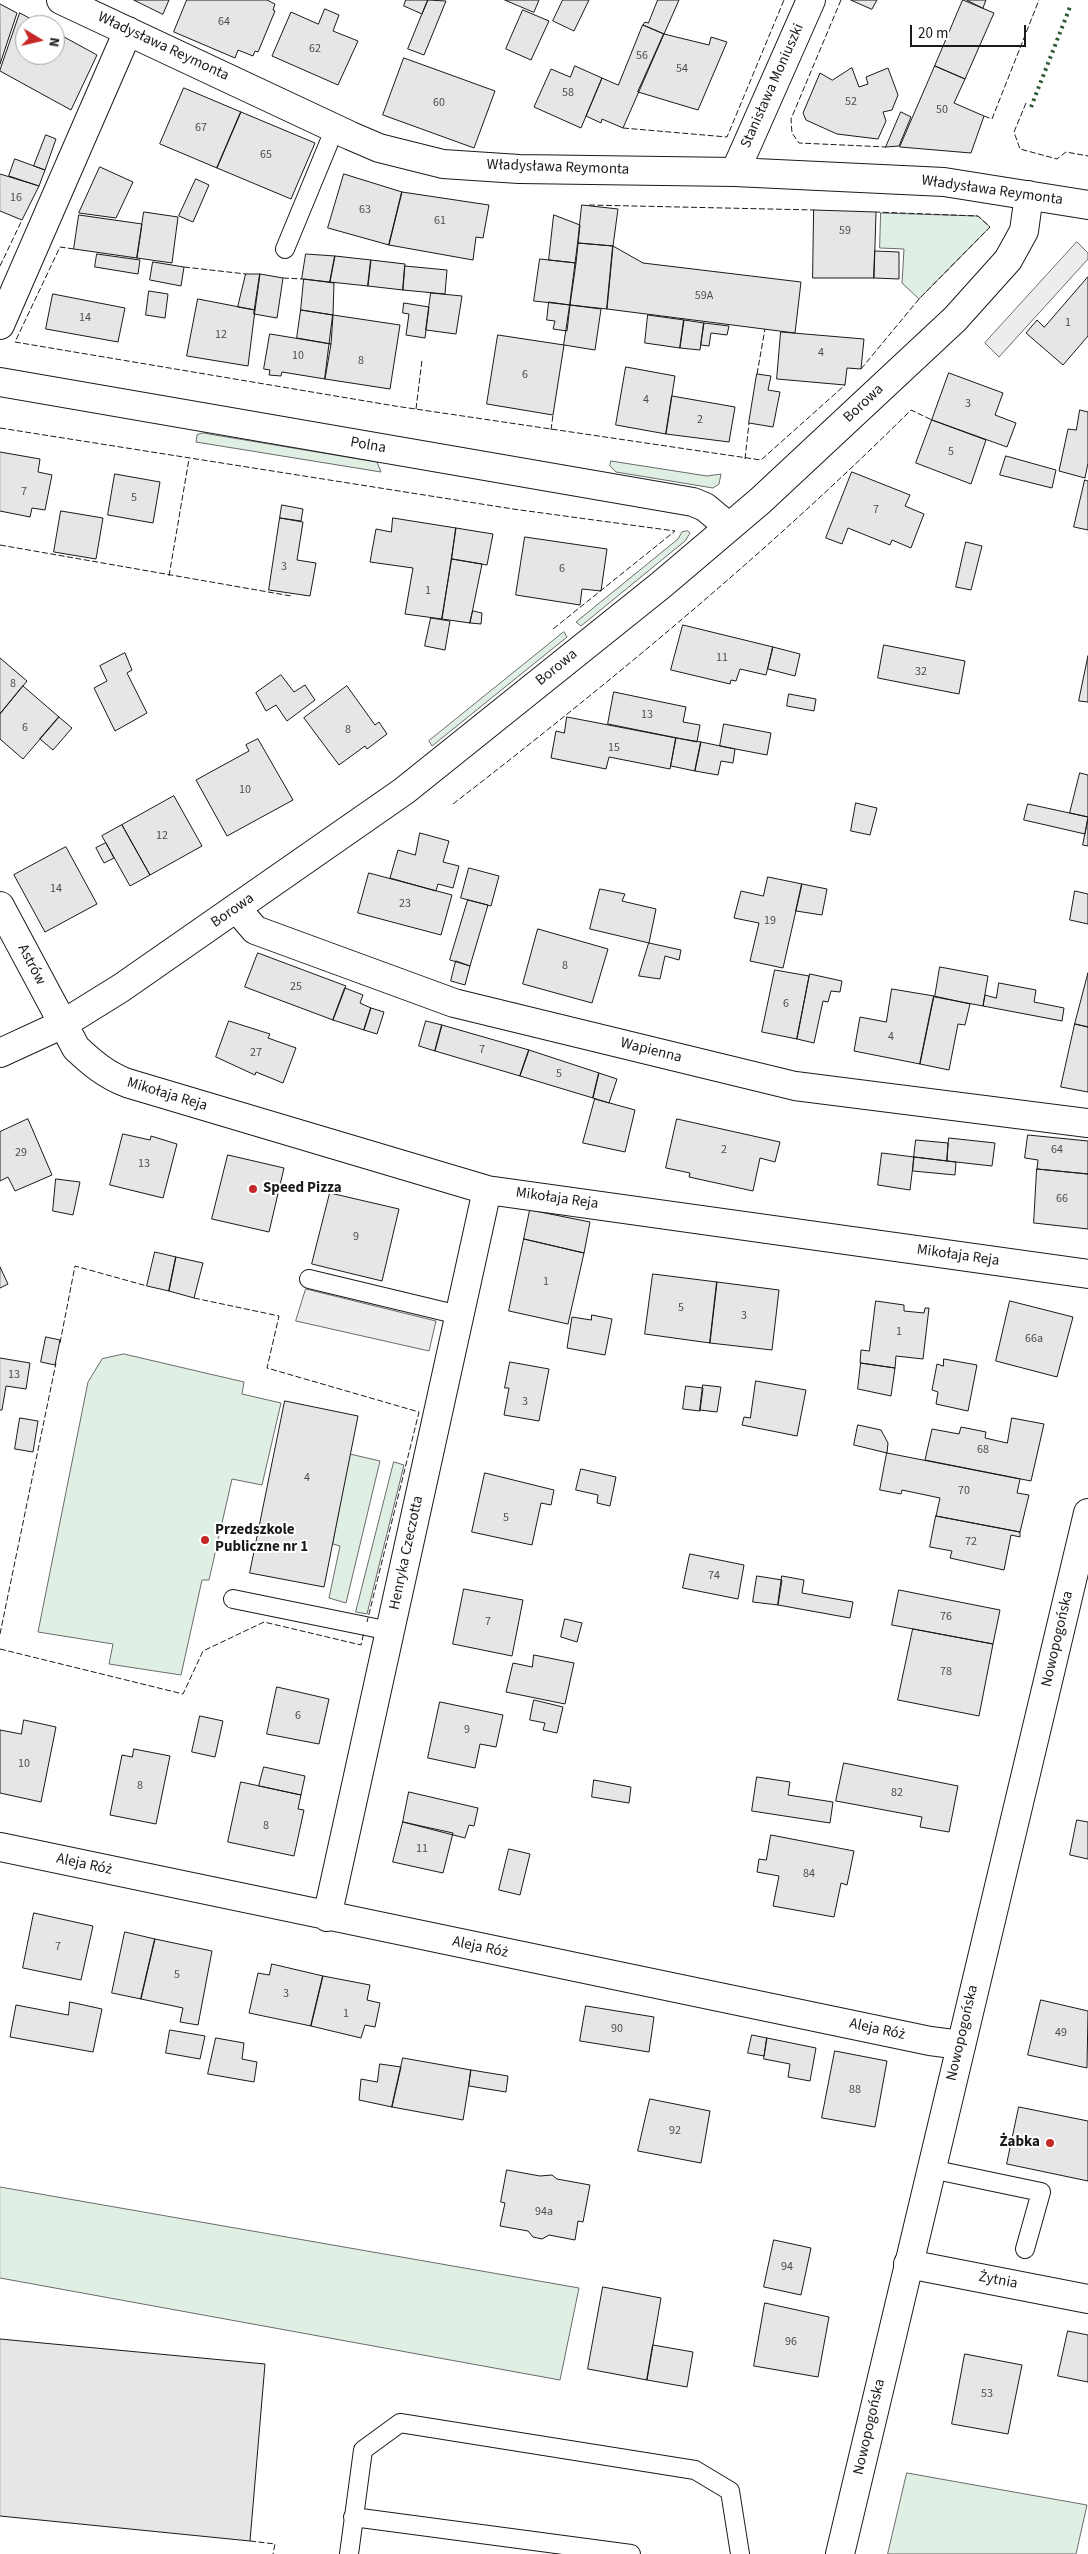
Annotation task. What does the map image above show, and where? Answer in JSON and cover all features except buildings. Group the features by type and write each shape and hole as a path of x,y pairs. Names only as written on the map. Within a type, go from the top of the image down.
{"street":[{"name":"Władysława Reymonta","path":"62,0 379,148 443,164 519,169 735,172 944,182 1088,205"},
{"name":"Stanisława Moniuszki","path":"735,172 811,0"},
{"path":"0,325 128,31"},
{"name":"Borowa","path":"0,1053 63,1024 121,988 404,791 729,527 935,338 1008,260 1024,231 1029,195"},
{"name":"Polna","path":"0,382 694,502 705,507 729,527"},
{"name":"Astrów","path":"0,906 63,1024"},
{"name":"Wapienna","path":"237,909 255,930 454,1003 795,1086 1088,1123"},
{"name":"Mikołaja Reja","path":"63,1024 76,1048 91,1063 112,1077 487,1190 1088,1274"},
{"name":"Henryka Czeczotta","path":"327,1917 487,1190"},
{"name":"Nowopogońska","path":"840,2554 1088,1513"},
{"name":"Aleja Róż","path":"0,1847 327,1917 901,2035 961,2045"},
{"name":"Żytnia","path":"908,2264 1088,2299"}],"lane":[{"path":"285,249 335,128"},
{"path":"309,1279 460,1315"},
{"path":"233,1599 390,1631"},
{"path":"931,2169 1041,2192 1024,2249"},
{"path":"349,2554 363,2450 400,2423 695,2470 730,2491 740,2554"},
{"path":"354,2517 631,2554"}],"green space":[{"path":"881,213 978,216 990,227 919,299 902,283 904,249 880,248"},
{"path":"203,433 377,462 381,472 196,442 197,435"},
{"path":"611,461 707,476 721,474 719,484 713,488 616,472 610,466"},
{"path":"688,531 690,533 685,541 581,626 576,622 678,539 682,532"},
{"path":"564,632 567,637 432,746 429,741"},
{"path":"124,1354 244,1382 242,1394 281,1403 262,1485 232,1479 209,1580 202,1580 181,1675 109,1664 113,1644 38,1632 88,1382 102,1359"},
{"path":"350,1454 380,1461 346,1603 329,1598 340,1546 333,1544"},
{"path":"394,1462 404,1465 367,1614 356,1612"},
{"path":"0,2187 579,2288 560,2380 0,2278"},
{"path":"907,2473 1087,2505 1076,2554 888,2554"}],"shaded area":[{"path":"1077,242 1088,253 1088,259 999,357 985,343"},
{"path":"306,1289 436,1321 429,1351 296,1321"}],"hedge":[{"path":"1031,107 1070,7"}],"fence":[{"path":"623,128 727,137 784,0"},
{"path":"841,0 791,119 792,133 799,143 886,147"},
{"path":"984,116 992,119 1039,0"},
{"path":"1026,103 1014,132 1020,149 1057,159 1066,152 1088,156"},
{"path":"589,205 814,210"},
{"path":"861,369 919,299 990,227 978,216 876,212"},
{"path":"0,266 22,220"},
{"path":"74,249 60,247 15,342 395,406 761,460 845,385"},
{"path":"184,267 246,274"},
{"path":"283,278 302,279"},
{"path":"757,374 765,329"},
{"path":"416,409 422,360"},
{"path":"453,804 572,711 745,565 857,463 911,410 932,420"},
{"path":"551,430 553,415"},
{"path":"745,459 749,423"},
{"path":"0,428 513,509 675,531 553,629"},
{"path":"169,576 189,459"},
{"path":"0,545 291,596"},
{"path":"60,1343 75,1266 147,1286"},
{"path":"194,1298 279,1316 267,1368 419,1412 367,1622"},
{"path":"0,1634 56,1363"},
{"path":"0,1649 183,1694 203,1651 264,1622 361,1645 364,1632"},
{"path":"250,2541 275,2544 273,2554"}],"place":[{"name":"Speed Pizza","path":"253,1189"},
{"name":"Przedszkole Publiczne nr 1","path":"205,1540"},
{"name":"Żabka","path":"1050,2143"}]}
